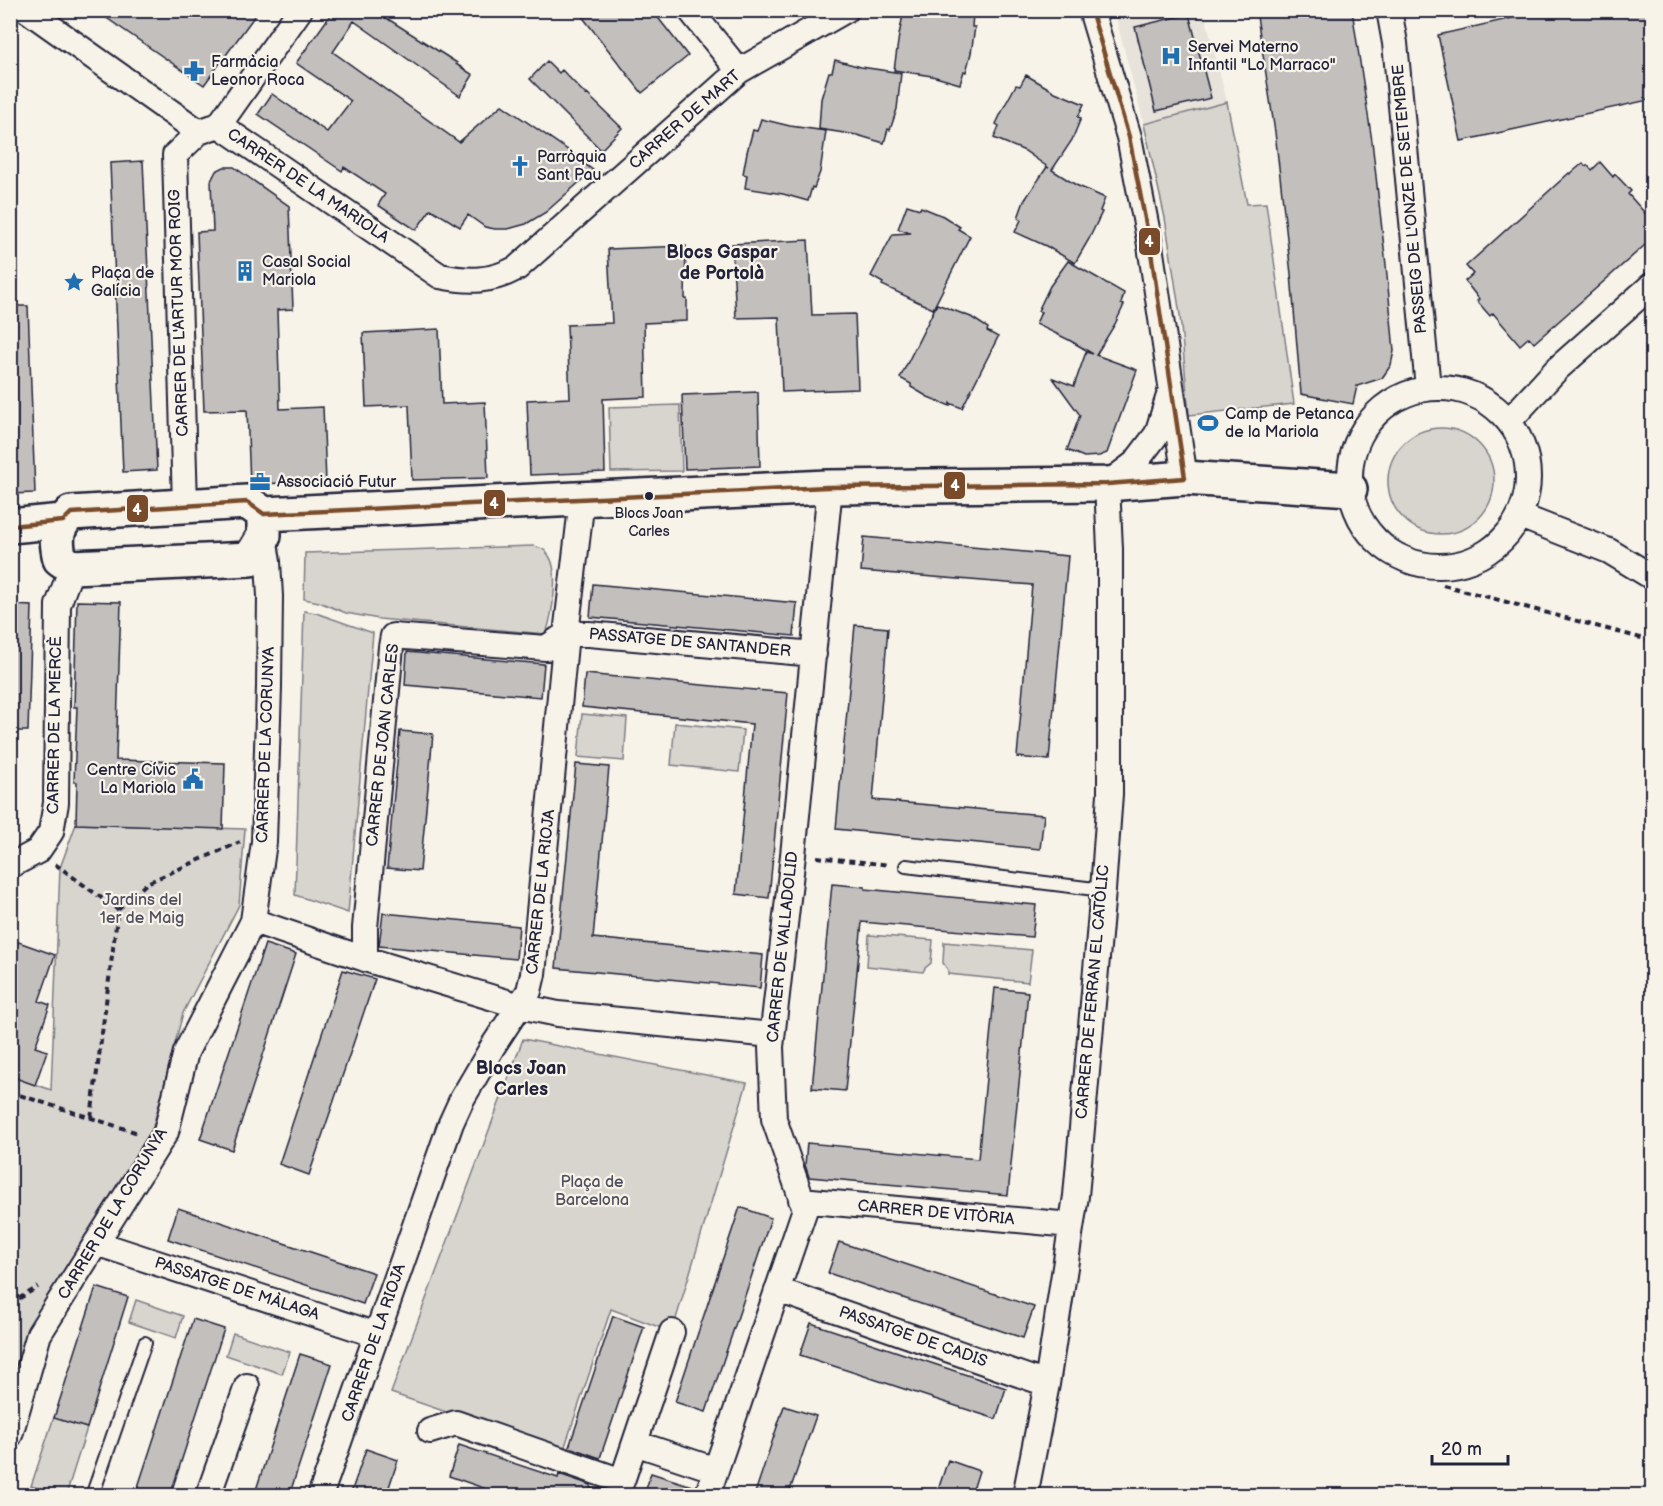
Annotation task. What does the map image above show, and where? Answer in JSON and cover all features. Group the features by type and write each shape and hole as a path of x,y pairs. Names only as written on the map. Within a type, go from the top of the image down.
{"street":[{"name":"CARRER DE LA MARIOLA","path":"27,10 440,276"},
{"name":"CARRER DE L'ARTUR MOR ROIG","path":"186,505 175,155 209,128 300,10"},
{"path":"690,10 739,71"},
{"name":"CARRER DE MART","path":"440,276 461,280 482,280 503,276 517,268 739,71 846,10"},
{"path":"1091,10 1129,137 1149,239 1185,478"},
{"name":"PASSEIG DE L'ONZE DE SETEMBRE","path":"1389,10 1395,42 1428,388"},
{"path":"1509,421 1557,369 1653,285"},
{"path":"1428,388 1458,389 1486,400 1509,421 1522,443 1529,467 1528,492 1520,516 1504,539 1481,556 1454,565 1425,565 1398,556 1375,540 1359,516 1350,489 1350,466 1356,443 1368,422 1384,406 1405,394 1428,388"},
{"path":"1107,484 1135,463 1157,434 1171,389"},
{"path":"264,525 582,499 830,487 1107,484 1185,478 1350,489"},
{"name":"CARRER DE FERRAN EL CATÒLIC","path":"1025,1496 1047,1384 1076,1196 1110,794 1110,549 1107,484"},
{"name":"CARRER DE VALLADOLID","path":"707,1496 805,1209 774,1119 772,1035 793,855 830,487"},
{"name":"CARRER DE LA RIOJA","path":"320,1496 451,1123 462,1099 493,1046 529,991 533,974 566,634 582,499"},
{"path":"64,545 71,513 247,502 264,525"},
{"path":"1520,516 1609,551 1653,577"},
{"path":"10,537 64,545 250,559 264,525"},
{"name":"CARRER DE LA CORUNYA","path":"10,1435 39,1334 166,1132 186,1052 253,921 264,842 269,687 270,596 264,525"},
{"path":"10,526 64,545"},
{"name":"CARRER DE LA MERCÈ","path":"38,851 51,832 56,803 58,605 64,545"},
{"name":"PASSATGE DE SANTANDER","path":"566,634 589,634 814,654"},
{"name":"CARRER DE JOAN CARLES","path":"365,959 365,928 392,638 396,636 546,648 566,634"},
{"path":"10,866 38,851"},
{"path":"253,921 365,959 520,1006 558,1014 772,1035"},
{"name":"CARRER DE VITÒRIA","path":"801,1200 1071,1225"},
{"name":"PASSATGE DE MÀLAGA","path":"96,1243 377,1335"},
{"name":"PASSATGE DE CADIS","path":"778,1290 1047,1384"},
{"path":"430,1431 456,1423 622,1480 672,1332"},
{"path":"208,1496 247,1386"},
{"path":"635,1443 716,1470"}],"lane":[{"path":"906,866 1102,890"},
{"path":"92,1496 145,1343"}],"path":[{"path":"1443,585 1653,641"},
{"path":"91,1118 118,910 147,883 245,840 264,842"},
{"path":"38,851 118,910"},
{"path":"793,855 906,866"},
{"path":"10,1092 160,1140"}],"shaded area":[{"name":"Servei Materno Infantil \"Lo Marraco\"","path":"1114,11 1204,11 1227,102 1144,124"}],"green space":[{"path":"1227,102 1247,204 1266,203 1294,404 1189,415 1180,315 1165,218 1144,124"},
{"path":"680,405 682,471 611,472 609,407"},
{"path":"1441,428 1461,432 1478,444 1490,461 1494,481 1490,501 1478,518 1461,530 1441,534 1421,530 1404,518 1392,501 1388,481 1392,461 1404,444 1421,432"},
{"path":"534,546 543,549 547,554 554,572 551,616 546,634 379,619 346,613 319,602 304,599 305,553"},
{"path":"304,611 373,633 348,913 295,895"},
{"path":"582,714 627,718 624,761 578,757"},
{"path":"675,723 743,730 739,772 671,765"},
{"name":"Jardins del 1er de Maig","path":"76,824 245,829 239,905 183,1013 149,1142 37,1318 11,1379 11,1076 51,1090 60,868"},
{"path":"869,935 933,940 931,963 923,972 867,966"},
{"path":"944,942 1032,950 1028,982 948,974 943,963"},
{"name":"Plaça de Barcelona","path":"523,1039 747,1083 672,1332 611,1309 563,1452 391,1393"},
{"path":"136,1300 183,1316 176,1338 129,1322"},
{"path":"233,1333 290,1352 282,1374 226,1355"},
{"path":"54,1417 87,1428 66,1495 31,1486"}],"building":[{"path":"95,10 259,10 204,85"},
{"path":"334,10 374,10 473,75 460,96 354,21 333,52 459,142 502,105 588,164 586,165 593,170 546,212 526,224 508,229 495,229 485,227 468,215 460,227 431,209 416,230 378,205 385,194 344,167 342,171 258,114 272,94 327,132 351,101 296,63"},
{"path":"577,10 652,10 688,56 642,93"},
{"path":"904,10 948,10 973,14 972,27 975,27 971,53 960,84 932,76 894,70"},
{"path":"1256,10 1352,10 1372,141 1394,351 1391,365 1382,378 1357,386 1353,404 1301,394 1291,274 1275,132"},
{"path":"1547,10 1653,10 1653,99 1461,141 1438,35"},
{"path":"1189,14 1211,98 1156,111 1135,27"},
{"path":"835,60 861,67 901,73 897,109 884,143 857,135 819,129 821,99"},
{"path":"547,61 559,73 562,70 622,128 601,150 530,79"},
{"path":"1026,75 1055,92 1084,104 1072,140 1052,170 1076,185 1105,198 1100,211 1102,212 1075,263 1015,232 1021,220 1018,218 1024,201 1047,167 1049,168 1025,151 994,138 999,126 996,124 1005,105 1016,85 1020,86"},
{"path":"761,119 826,131 820,172 808,201 783,194 745,188 747,175 743,174 747,152 753,130 757,131"},
{"path":"143,161 157,470 123,472 110,163"},
{"path":"1600,162 1613,177 1615,174 1631,191 1628,194 1653,222 1653,238 1534,343 1529,337 1520,345 1493,313 1490,316 1477,301 1479,299 1465,281 1473,274 1466,266 1569,173 1583,163 1592,170"},
{"path":"224,167 234,167 289,206 293,309 277,310 280,409 323,407 326,482 250,484 247,410 204,411 197,232 213,231 211,181 216,171"},
{"path":"907,205 920,209 921,207 943,216 970,236 933,309 882,285 883,283 871,276 893,234 911,233 898,229"},
{"path":"808,240 812,315 855,314 858,389 782,392 779,317 736,318 732,244"},
{"path":"686,246 687,321 644,323 646,397 603,399 605,472 530,475 527,400 570,398 567,325 612,323 608,249"},
{"path":"1068,261 1124,293 1121,304 1124,305 1096,355 1137,370 1107,453 1099,456 1084,457 1067,450 1080,415 1053,378 1074,386 1086,352 1093,354 1036,324 1041,312 1038,311 1050,286"},
{"path":"937,304 971,317 998,337 962,408 928,397 900,378"},
{"path":"10,306 28,306 35,493 10,494"},
{"path":"439,329 442,404 485,402 488,478 412,480 409,405 366,407 363,333"},
{"path":"758,392 760,466 685,469 682,395"},
{"path":"864,537 1068,556 1049,760 1017,757 1032,585 861,571"},
{"path":"593,584 797,603 794,636 590,617"},
{"path":"77,601 121,602 116,760 225,763 223,829 76,824 77,782 74,782 77,707 74,707"},
{"path":"10,605 32,606 28,731 10,731"},
{"path":"855,625 888,628 873,800 1044,815 1040,849 836,829"},
{"path":"407,652 544,664 541,697 405,685"},
{"path":"585,674 788,693 769,898 736,894 752,724 582,707"},
{"path":"400,731 433,734 420,871 387,868"},
{"path":"576,764 609,767 593,938 763,955 760,988 556,968"},
{"path":"832,884 1036,905 1032,937 862,922 845,1091 812,1088"},
{"path":"383,913 519,926 516,959 379,946"},
{"path":"10,939 55,955 39,1001 50,1005 35,1047 47,1051 35,1085 10,1076"},
{"path":"265,944 296,954 232,1150 200,1139"},
{"path":"343,970 375,979 309,1175 279,1164"},
{"path":"995,988 1028,992 1008,1195 809,1177 805,1165 807,1143 978,1159"},
{"path":"740,1207 771,1218 706,1412 675,1402"},
{"path":"178,1208 374,1273 363,1304 168,1239"},
{"path":"839,1242 1034,1307 1023,1338 828,1273"},
{"path":"96,1287 128,1297 87,1428 54,1418"},
{"path":"613,1316 644,1327 600,1458 569,1447"},
{"path":"193,1319 224,1329 170,1496 135,1496"},
{"path":"811,1323 1006,1388 996,1419 800,1355"},
{"path":"300,1354 332,1364 289,1496 254,1496"},
{"path":"784,1406 816,1416 788,1496 754,1496"},
{"path":"459,1445 558,1478 559,1474 591,1485 590,1488 600,1491 599,1496 506,1496 449,1476"},
{"path":"366,1449 398,1460 386,1496 350,1496"},
{"path":"948,1460 979,1471 971,1496 936,1496"},
{"path":"651,1473 695,1487 693,1496 644,1496"}],"transit line":[{"name":"4","path":"1091,10 1129,137 1149,239 1185,478"},
{"name":"4","path":"264,514 827,487 1107,484 1185,478"},
{"name":"4","path":"10,526 63,521 71,513 247,502 264,514"}],"place":[{"name":"Servei Materno Infantil \"Lo Marraco\"","path":"1171,56"},
{"name":"Farmàcia Leonor Roca","path":"194,71"},
{"name":"Parròquia Sant Pau","path":"520,166"},
{"name":"Casal Social Mariola","path":"245,271"},
{"name":"Plaça de Galícia","path":"74,282"},
{"name":"Camp de Petanca de la Mariola","path":"1208,423"},
{"name":"Associació Futur","path":"260,482"},
{"name":"Blocs Joan Carles","path":"649,496"},
{"name":"Centre Cívic La Mariola","path":"193,779"}],"district":[{"name":"Blocs Gaspar de Portolà","path":"722,262"},
{"name":"Blocs Joan Carles","path":"521,1078"}]}
